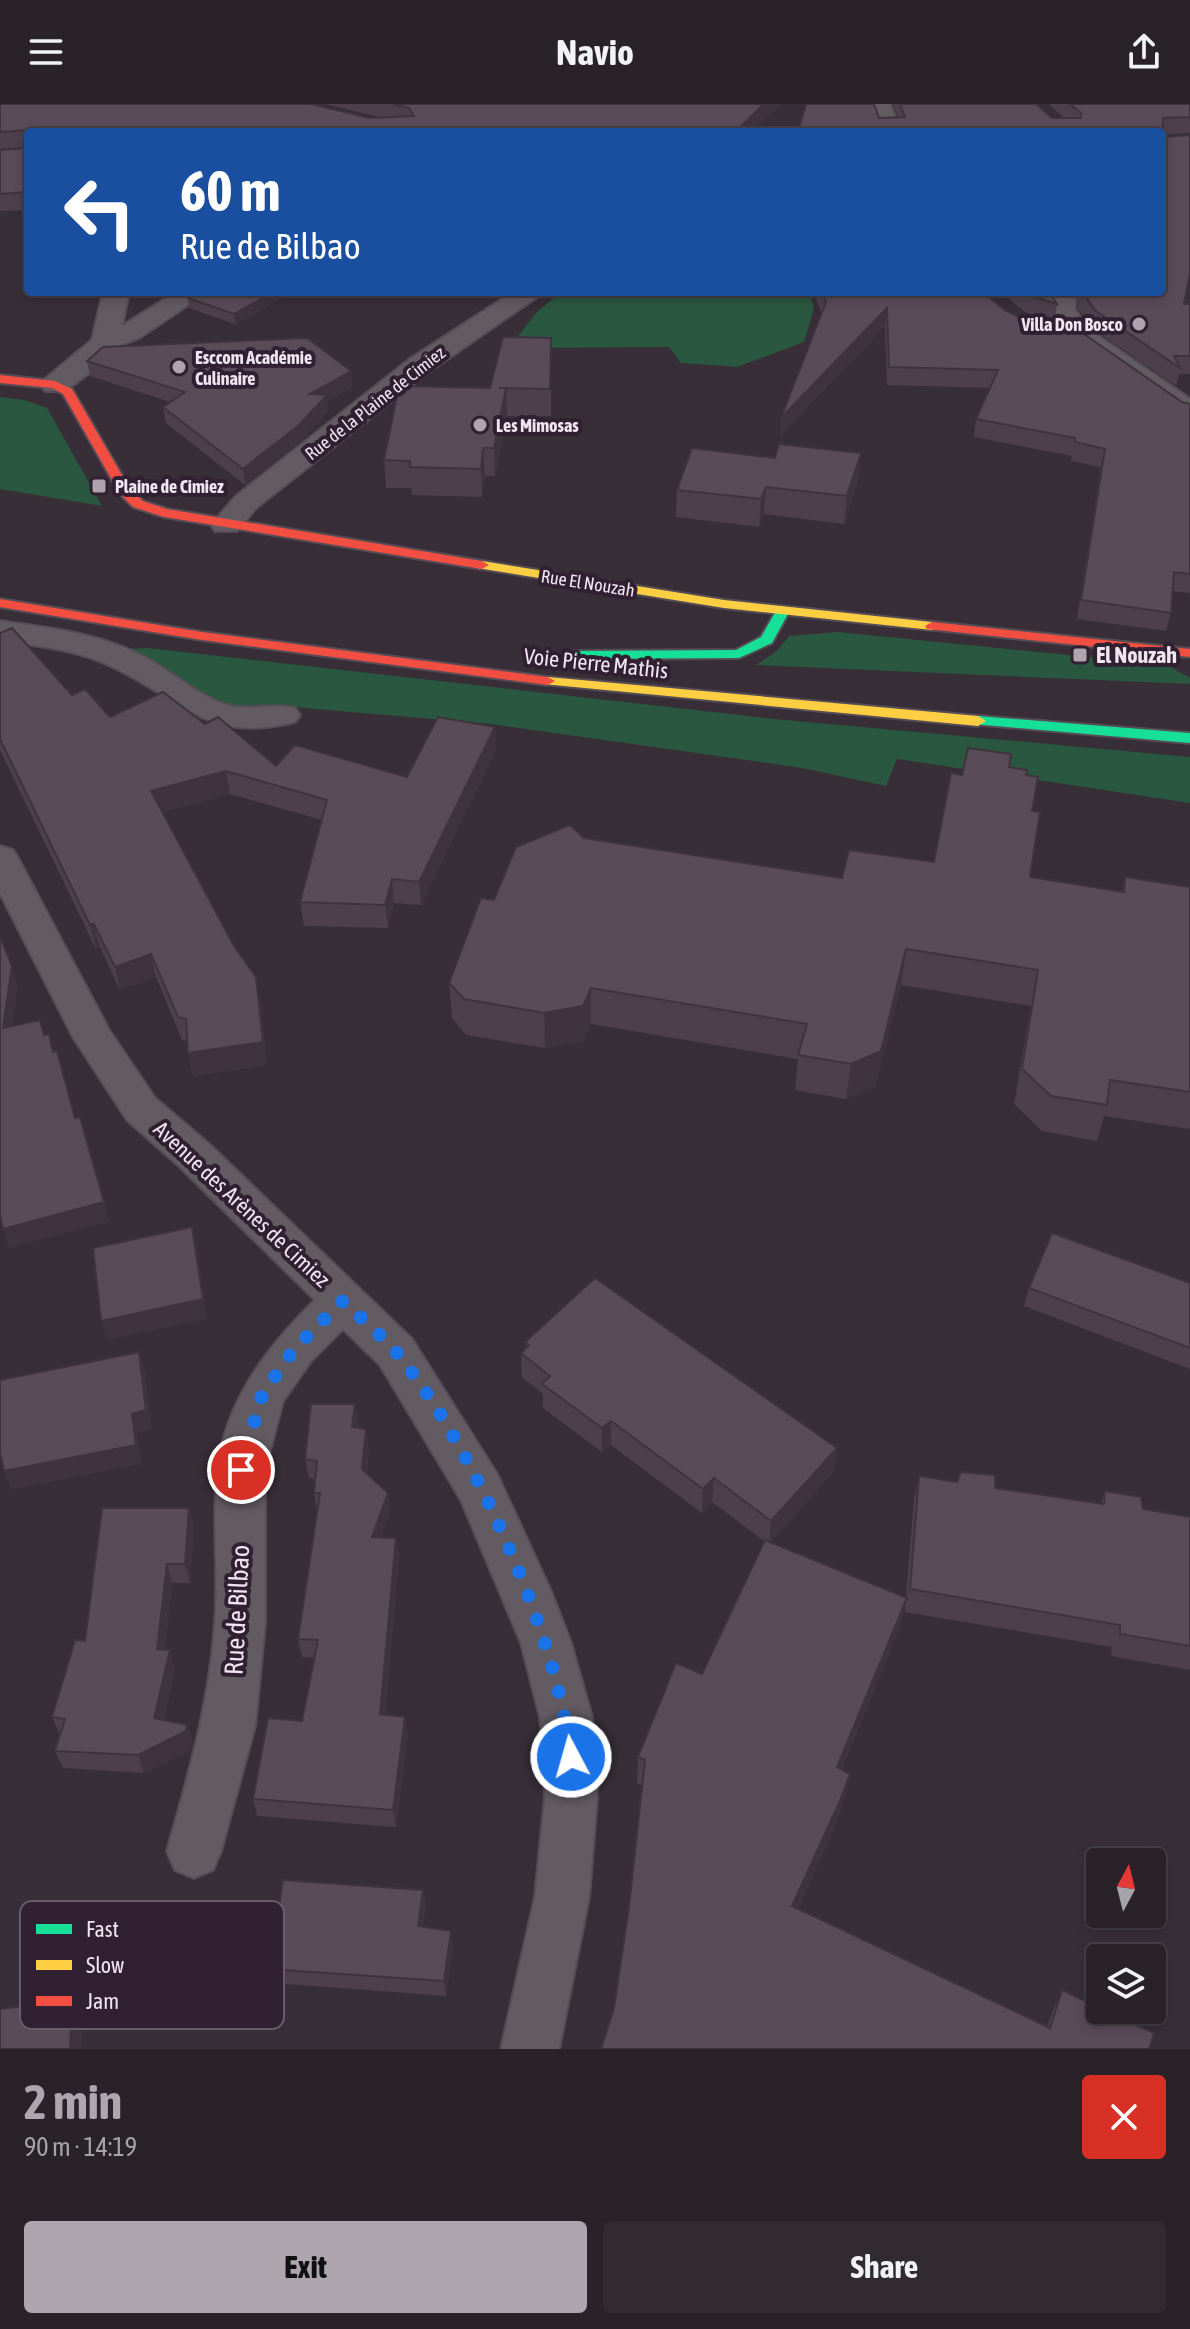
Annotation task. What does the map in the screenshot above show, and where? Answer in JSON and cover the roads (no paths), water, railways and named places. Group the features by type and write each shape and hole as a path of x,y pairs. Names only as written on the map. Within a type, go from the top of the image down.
{"main road":[{"path":"0,379 55,385"},
{"name":"Rue El Nouzah","path":"55,385 77,403 125,491 138,504 226,525 782,612 1190,653"},
{"name":"Voie Pierre Mathis","path":"0,603 169,632 501,677 794,708 1190,738"},
{"name":"Voie Pierre Mathis","path":"735,674 562,655 739,654 763,647 773,636 782,612"}],"street":[{"path":"879,104 888,128"},
{"path":"105,342 115,296"},
{"path":"55,385 90,359 105,342 130,332 188,296"},
{"name":"Rue de la Plaine de Cimiez","path":"226,525 246,502 420,365 525,296"},
{"path":"1063,296 1062,311 1082,337 1190,412"},
{"path":"1047,334 1082,337"},
{"path":"0,631 80,642 131,663 208,710 239,719 283,715"},
{"name":"Avenue des Arènes de Cimiez","path":"0,858 93,1037 141,1109 194,1155 396,1352 455,1443 525,1589 560,1692 571,1757 571,1797 562,1897 542,2004 530,2049"},
{"name":"Rue de Bilbao","path":"194,1851 229,1726 240,1624 241,1470 262,1395 295,1348 343,1301"}],"place":[{"name":"Villa Don Bosco","path":"1139,324"},
{"name":"Esccom Académie Culinaire","path":"179,367"},
{"name":"Les Mimosas","path":"480,425"},
{"name":"Plaine de Cimiez","path":"99,486"},
{"name":"El Nouzah","path":"1080,655"}]}
